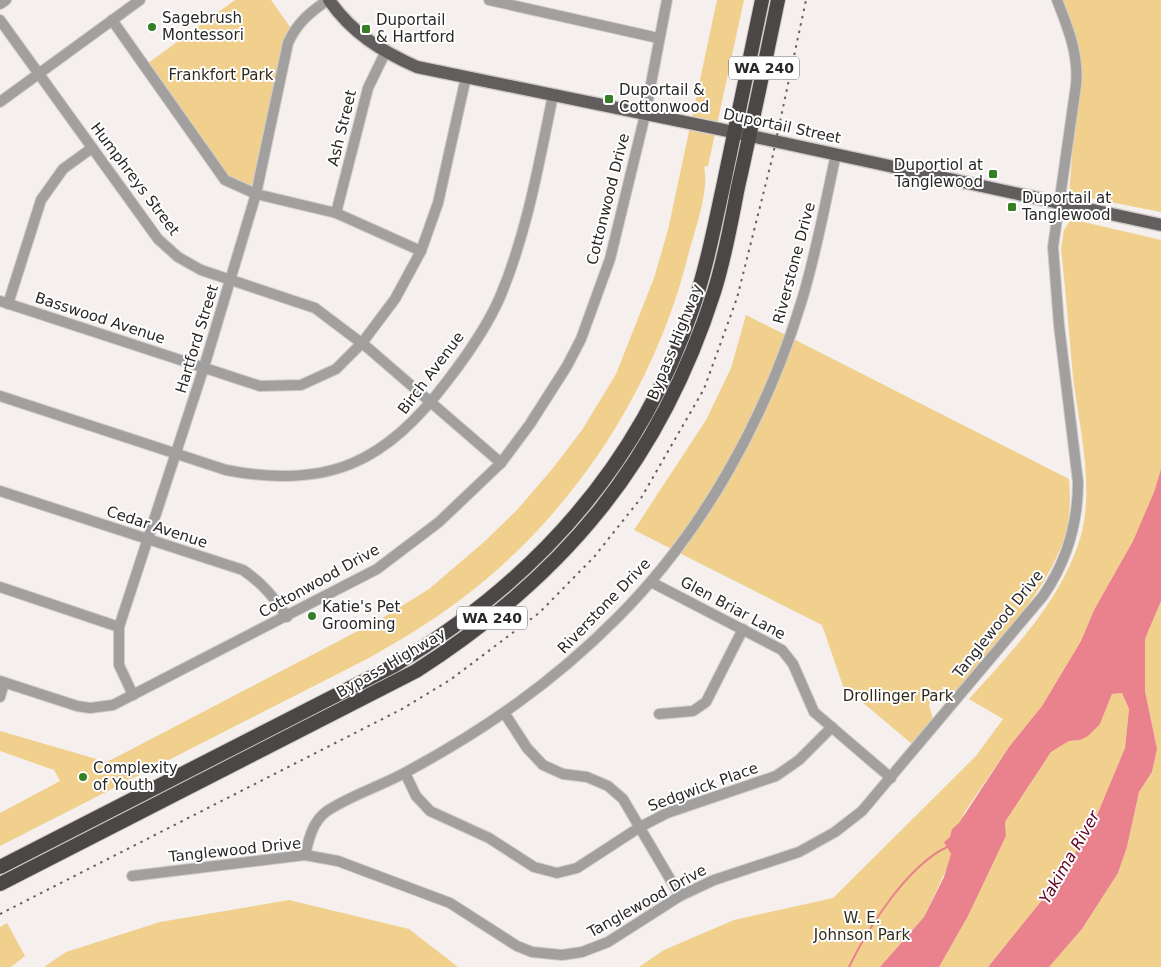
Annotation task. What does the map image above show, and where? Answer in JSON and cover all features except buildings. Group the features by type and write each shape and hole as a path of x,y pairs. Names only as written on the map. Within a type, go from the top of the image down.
{"highway":[{"name":"Bypass Highway","path":"0,867 395,665 469,617 522,573 571,522 632,437 667,371 700,285 762,0"},
{"name":"Bypass Highway","path":"0,884 416,671 484,624 544,573 597,514 624,478 661,417 681,378 715,290 750,136 778,0"}],"main road":[{"name":"Duportail Street","path":"328,0 351,27 385,52 418,66 645,115 734,132 1161,225"}],"street":[{"path":"0,4 6,0"},
{"path":"0,102 140,0"},
{"name":"Hartford Street","path":"133,695 119,665 118,627 149,540 256,194 288,43 304,18 328,0"},
{"path":"489,0 658,38"},
{"name":"Cottonwood Drive","path":"2,682 90,708 112,705 286,617 377,568 439,522 501,463 551,391 581,339 610,259 645,115 658,38 667,0"},
{"name":"Tanglewood Drive","path":"132,876 305,856 338,861 450,903 517,946 532,952 562,955 596,948 680,896 714,880 799,852 835,832 862,811 1043,596 1059,570 1071,538 1077,508 1078,482 1053,257 1077,70 1074,46 1057,0"},
{"name":"Humphreys Street","path":"0,20 158,239 178,257 201,270 230,281 314,308 362,343 501,463"},
{"path":"112,20 225,180 256,194 336,213 422,251"},
{"name":"Ash Street","path":"336,213 368,88 385,52"},
{"name":"Basswood Avenue","path":"4,303 260,386 301,385 336,370 362,343 395,299 422,251 438,203 466,77"},
{"name":"Birch Avenue","path":"0,396 226,470 259,476 299,477 362,460 408,428 432,402 470,351 500,297 531,202 553,95"},
{"path":"4,303 40,200 63,169 92,148"},
{"name":"Riverstone Drive","path":"305,856 313,827 326,812 405,773 505,714 564,669 651,582 698,520 734,460 771,385 807,284 836,154"},
{"name":"Cedar Avenue","path":"0,490 243,570 261,582 276,598 286,617"},
{"name":"Glen Briar Lane","path":"651,582 782,650 793,664 814,712 891,778"},
{"path":"0,587 118,627"},
{"path":"659,714 693,711 706,702 743,629"},
{"path":"0,697 2,682"},
{"path":"505,714 527,748 543,764 563,774 587,777 608,786 623,799 680,896"},
{"name":"Sedgwick Place","path":"405,773 416,796 430,811 489,838 534,867 557,873 577,868 640,827 667,813 776,776 799,760 832,727"}],"green space":[{"name":"Frankfort Park","path":"235,0 271,0 290,27 282,48 253,184 248,187 226,174 148,63"},
{"path":"717,0 744,0 708,166 704,167 705,187 703,199 688,256 673,306 654,355 630,402 603,447 572,490 538,530 501,567 460,600 415,631 367,659 0,846 0,813 60,781 54,770 0,751 0,731 107,762 379,620 429,589 484,542 517,510 553,468 582,430 616,374 654,278 668,230"},
{"path":"1061,0 1161,0 1161,212 1069,194 1080,60"},
{"name":"W. E. Johnson Park","path":"1075,220 1161,240 1161,469 1154,492 1133,541 1094,610 1081,641 1042,706 1009,747 964,813 947,868 924,917 880,967 639,967 664,950 734,920 833,898 976,756 1003,719 969,699 1029,630 1055,594 1066,574 1082,532 1086,488 1085,466 1073,377 1061,249 1064,230 1070,221"},
{"name":"Drollinger Park","path":"746,315 1069,479 1070,505 1068,522 1061,547 1052,567 1028,605 955,692 942,686 943,691 932,696 929,705 933,719 912,744 843,686 822,625 634,530 706,420 731,368"},
{"path":"1161,601 1161,967 1049,967 1082,929 1118,873 1127,847 1139,792 1152,772 1157,749 1145,691 1145,639"},
{"path":"1122,693 1129,709 1125,748 1097,815 1063,874 988,967 939,967 968,916 1006,836 1005,822 1051,752 1069,741 1080,740 1100,724 1112,694"},
{"path":"289,900 409,929 458,967 44,967 66,952 160,922"},
{"path":"7,923 25,956 11,967 0,967 0,927"}],"shaded area":[{"path":"1161,469 1161,601 1145,639 1145,691 1157,749 1152,772 1139,792 1127,847 1118,873 1082,929 1049,967 988,967 1063,874 1097,815 1125,748 1129,709 1122,693 1112,694 1100,724 1088,736 1080,740 1069,741 1051,752 1005,822 1006,836 968,916 939,967 880,967 924,917 944,877 951,854 944,842 950,837 952,829 959,823 1009,747 1042,706 1081,641 1094,610 1133,541 1154,492"}],"waterway":[{"path":"849,967 867,934 903,883 917,868 947,847"}],"railway":[{"path":"0,914 402,709 450,680 539,613 594,557 641,498 704,389 737,298 772,159 806,0"}],"place":[{"name":"Sagebrush Montessori","path":"152,27"},
{"name":"Duportail & Hartford","path":"366,29"},
{"name":"Duportail & Cottonwood","path":"609,99"},
{"name":"Duportiol at Tanglewood","path":"993,174"},
{"name":"Duportail at Tanglewood","path":"1012,207"},
{"name":"Katie's Pet Grooming","path":"312,616"},
{"name":"Complexity of Youth","path":"83,777"}],"water label":[{"name":"Yakima River","path":"1069,857"}]}
